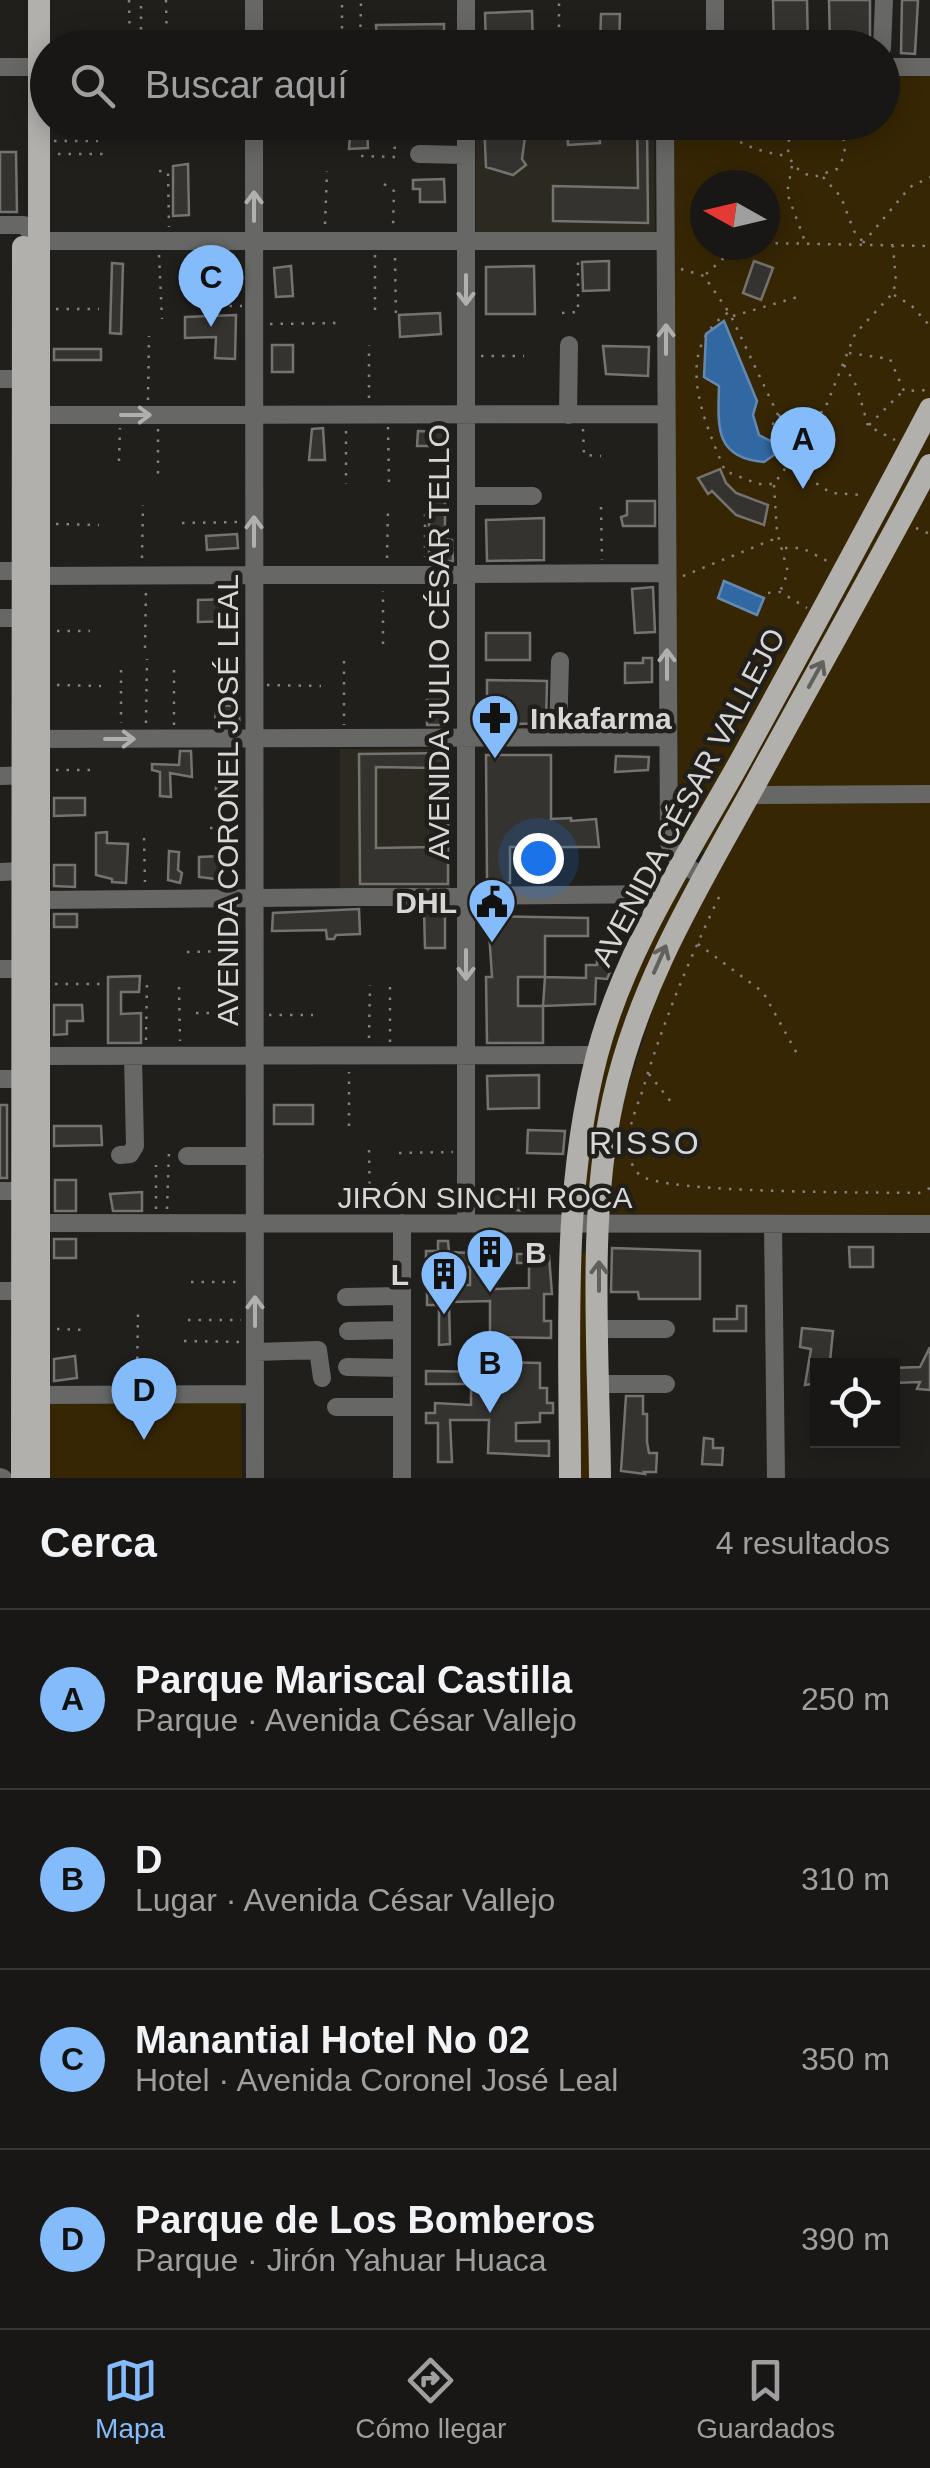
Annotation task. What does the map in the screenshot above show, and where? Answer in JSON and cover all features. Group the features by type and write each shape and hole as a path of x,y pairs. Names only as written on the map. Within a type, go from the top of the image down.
{"main road":[{"path":"25,0 30,30"},
{"path":"38,30 39,0"},
{"path":"30,138 11,379 31,739"},
{"path":"21,573 40,524 39,308 21,230 39,140"},
{"name":"AVENIDA CÉSAR VALLEJO","path":"570,1478 570,1222 583,1119 610,1014 680,864 741,760 930,409"},
{"name":"AVENIDA CÉSAR VALLEJO","path":"600,1478 599,1225 607,1134 624,1059 648,987 702,875 930,465"},
{"path":"884,497 890,514 904,513"},
{"path":"864,534 879,532 886,547"},
{"path":"25,621 39,685 11,872 21,974 40,1056 39,1478"},
{"path":"22,1478 11,1291 11,1079 21,974 39,900 25,774"}],"street":[{"path":"254,0 254,30"},
{"path":"466,0 466,30"},
{"path":"714,0 714,30"},
{"path":"883,30 884,0"},
{"path":"900,66 930,66"},
{"path":"0,67 30,67"},
{"name":"AVENIDA CORONEL JOSÉ LEAL","path":"254,140 255,1478"},
{"name":"AVENIDA JULIO CÉSAR TELLO","path":"466,140 466,1222"},
{"path":"665,140 669,843 680,864 702,875"},
{"path":"419,154 466,155"},
{"path":"21,230 164,241 665,241"},
{"path":"568,345 576,414"},
{"path":"39,415 666,414"},
{"path":"466,496 533,496"},
{"path":"21,573 603,574 666,578"},
{"path":"558,737 560,661"},
{"path":"31,739 668,737"},
{"path":"749,795 930,794"},
{"path":"39,900 666,894"},
{"path":"40,1056 597,1055"},
{"path":"120,1155 130,1154 135,1146 140,1056"},
{"path":"178,1154 254,1156"},
{"name":"JIRÓN SINCHI ROCA","path":"40,1223 930,1224"},
{"path":"402,1223 402,1478"},
{"path":"773,1225 776,1478"},
{"path":"346,1297 402,1296"},
{"path":"348,1331 402,1330"},
{"path":"599,1330 666,1330"},
{"path":"255,1347 318,1350 322,1378"},
{"path":"347,1368 402,1368"},
{"path":"598,1384 666,1384"},
{"path":"40,1395 255,1394"},
{"path":"336,1408 402,1406"}],"path":[{"path":"129,0 130,30"},
{"path":"166,0 166,30"},
{"path":"360,30 361,2"},
{"path":"559,2 559,30"},
{"path":"342,5 342,30"},
{"path":"140,6 141,30"},
{"path":"361,156 395,157 395,140"},
{"path":"735,140 753,150 788,157"},
{"path":"789,140 792,165 806,175 822,176 842,162 843,140"},
{"path":"39,148 98,141"},
{"path":"39,148 106,154"},
{"path":"792,165 787,193 806,244"},
{"path":"159,171 168,172 162,319"},
{"path":"324,241 327,171"},
{"path":"822,176 841,196 854,231 864,244"},
{"path":"864,244 910,187 930,177"},
{"path":"375,313 394,191 384,184"},
{"path":"387,241 396,322"},
{"path":"562,312 578,312 578,241"},
{"path":"780,243 930,246"},
{"path":"778,415 791,418 824,410 855,334 892,294 896,283 893,246"},
{"path":"704,276 722,260"},
{"path":"666,269 690,269 704,276 730,315 778,415"},
{"path":"892,294 911,305 930,326"},
{"path":"774,484 758,484 725,472 710,434 694,370 699,347 711,324 801,296"},
{"path":"198,306 339,323"},
{"path":"39,308 99,309"},
{"path":"149,336 158,478"},
{"path":"369,345 389,486"},
{"path":"848,352 890,359 904,391"},
{"path":"466,356 524,356"},
{"path":"843,364 858,387 868,426 909,448"},
{"path":"868,426 904,391 930,390"},
{"path":"576,414 584,455 601,456"},
{"path":"120,415 120,462"},
{"path":"346,415 346,484"},
{"path":"778,415 774,429 788,434"},
{"path":"780,592 788,572 779,537 774,484 794,456 788,434 793,425 791,418"},
{"path":"789,466 832,493 884,497"},
{"path":"143,505 145,648"},
{"path":"601,507 603,574"},
{"path":"383,644 388,509"},
{"path":"425,514 425,574"},
{"path":"182,523 254,522"},
{"path":"40,524 99,525"},
{"path":"666,578 779,537"},
{"path":"783,548 802,548 843,570"},
{"path":"768,593 780,592 818,615"},
{"path":"25,621 90,631"},
{"path":"146,738 147,659"},
{"path":"344,661 344,738"},
{"path":"174,662 174,738"},
{"path":"120,670 121,739"},
{"path":"39,685 101,686"},
{"path":"254,685 320,686"},
{"path":"25,774 95,770"},
{"path":"210,828 254,827"},
{"path":"144,838 144,899"},
{"path":"718,897 680,980 628,1138 630,1160 636,1172 648,1181 742,1189 919,1193 930,1188"},
{"path":"697,944 764,992 800,1059"},
{"path":"186,952 254,951"},
{"path":"21,974 104,984"},
{"path":"140,1056 147,981"},
{"path":"390,984 390,1056"},
{"path":"369,1056 370,985"},
{"path":"179,987 180,1056"},
{"path":"196,1013 313,1014"},
{"path":"349,1056 349,1126"},
{"path":"648,1073 675,1108"},
{"path":"370,1150 370,1223"},
{"path":"399,1153 466,1152"},
{"path":"161,1223 178,1154"},
{"path":"156,1165 161,1223"},
{"path":"190,1282 255,1282"},
{"path":"136,1394 138,1312"},
{"path":"188,1320 255,1320"},
{"path":"40,1328 85,1330"},
{"path":"184,1341 255,1347"}],"shaded area":[{"path":"930,76 930,1218 610,1214 615,1127 666,969 721,861 685,842 679,831 672,140 900,140 900,77"},
{"path":"476,140 654,140 655,233 476,234"},
{"path":"340,749 450,749 450,888 340,888"},
{"path":"684,875 693,877 676,912 589,1213 583,1213 580,1209 602,1061 628,983"},
{"path":"579,1253 591,1253 591,1478 578,1478"},
{"path":"241,1400 242,1478 46,1478 47,1402"}],"water":[{"path":"724,321 757,401 753,415 759,435 784,448 764,462 736,454 728,447 720,427 719,386 704,377 706,334"},
{"path":"724,581 764,598 757,615 718,598"}],"building":[{"path":"773,0 807,0 808,30 774,30"},
{"path":"829,0 870,0 870,30 830,30"},
{"path":"902,0 918,0 915,54 901,53"},
{"path":"532,11 533,30 485,30 485,13"},
{"path":"601,14 620,14 620,30 601,30"},
{"path":"444,24 444,30 376,30 376,25"},
{"path":"350,140 368,140 368,148 349,149"},
{"path":"485,140 525,140 522,159 526,165 513,175 486,167"},
{"path":"568,140 600,140 600,143 568,145"},
{"path":"637,140 647,140 648,223 553,221 553,186 638,188"},
{"path":"0,152 16,152 17,212 0,212"},
{"path":"188,164 189,215 173,216 173,166"},
{"path":"444,179 445,202 420,202 420,189 413,189 413,180"},
{"path":"609,261 609,290 583,291 582,262"},
{"path":"754,261 773,268 761,300 743,293"},
{"path":"112,263 123,264 121,334 110,333"},
{"path":"291,266 293,296 276,297 274,268"},
{"path":"534,266 535,314 486,314 486,267"},
{"path":"440,313 441,334 400,337 399,315"},
{"path":"236,315 235,359 215,358 216,337 185,338 185,317"},
{"path":"272,345 293,345 293,372 272,372"},
{"path":"603,346 649,347 648,376 606,374"},
{"path":"54,349 101,349 101,360 54,360"},
{"path":"323,428 325,460 309,460 312,429"},
{"path":"418,431 447,432 446,446 417,446"},
{"path":"720,469 736,493 768,505 764,525 736,515 712,491 708,494 698,478"},
{"path":"429,498 445,498 445,539 452,540 453,561 429,561"},
{"path":"627,501 655,501 655,526 623,526 621,517 627,515"},
{"path":"544,518 544,560 487,561 486,520"},
{"path":"237,534 238,548 207,550 206,536"},
{"path":"653,587 655,632 635,633 632,589"},
{"path":"235,599 235,621 198,622 198,600"},
{"path":"486,633 530,633 530,660 486,660"},
{"path":"643,658 652,658 652,682 625,683 625,663 643,663"},
{"path":"487,680 547,681 546,723 487,725"},
{"path":"427,700 445,700 444,725 427,725"},
{"path":"216,705 238,706 240,726 215,726"},
{"path":"180,751 191,751 192,777 170,773 171,797 160,796 160,772 152,770 152,764 179,765"},
{"path":"448,753 448,884 360,884 359,754","holes":["376,767 434,768 435,847 376,848"]},
{"path":"486,755 551,755 551,819 596,819 599,847 510,847 510,883 490,883"},
{"path":"616,756 649,757 648,770 615,772"},
{"path":"236,770 237,791 216,792 216,773"},
{"path":"54,798 85,798 85,815 54,816"},
{"path":"107,832 107,843 128,844 126,883 96,875 96,833"},
{"path":"169,851 179,852 180,883 168,880"},
{"path":"220,856 223,880 199,877 199,857"},
{"path":"54,865 75,865 75,887 54,886"},
{"path":"359,909 360,934 327,939 326,930 272,931 273,913"},
{"path":"441,909 445,913 445,948 425,948 424,910"},
{"path":"54,914 77,914 77,927 54,927"},
{"path":"488,916 588,918 588,936 545,936 545,977 518,977 518,1006 543,1006 543,1043 487,1043 486,977 492,977"},
{"path":"597,961 610,961 610,972 607,979 596,978 595,1004 543,1006 545,977 586,978 586,965 597,965"},
{"path":"140,976 139,992 121,992 121,1014 141,1013 141,1043 108,1043 108,977"},
{"path":"54,1005 82,1005 83,1021 67,1021 67,1034 54,1035"},
{"path":"539,1075 539,1108 488,1109 487,1076"},
{"path":"0,1105 7,1105 7,1178 0,1178"},
{"path":"274,1105 313,1105 313,1124 274,1124"},
{"path":"54,1126 101,1126 102,1145 54,1146"},
{"path":"528,1130 565,1131 563,1154 527,1153"},
{"path":"55,1180 76,1180 76,1211 55,1211"},
{"path":"489,1188 523,1189 524,1211 489,1207"},
{"path":"142,1192 142,1211 113,1211 110,1194"},
{"path":"54,1239 76,1239 76,1258 54,1258"},
{"path":"438,1241 448,1241 449,1252 492,1254 495,1289 529,1288 529,1263 517,1263 517,1254 526,1254 526,1245 541,1245 541,1256 549,1256 552,1294 544,1294 544,1321 551,1321 551,1338 490,1337 490,1301 449,1302 450,1344 439,1345 439,1305 427,1305 427,1294 435,1294 435,1267 426,1267 426,1251 438,1251","holes":["449,1267 470,1267 470,1285 449,1285"]},
{"path":"849,1247 873,1247 873,1267 850,1267"},
{"path":"612,1248 700,1251 700,1299 639,1299 638,1292 611,1292"},
{"path":"737,1306 746,1306 746,1331 714,1331 714,1319 737,1319"},
{"path":"802,1328 833,1331 830,1358 810,1358 810,1384 805,1385 811,1349 800,1347"},
{"path":"930,1347 930,1390 917,1389 920,1382 900,1383 900,1368 920,1367"},
{"path":"75,1356 77,1378 54,1381 54,1359"},
{"path":"492,1362 540,1363 540,1388 547,1388 547,1403 553,1403 553,1413 540,1413 540,1422 516,1423 516,1441 549,1441 549,1456 488,1453 489,1420 450,1420 452,1462 438,1462 438,1423 426,1423 426,1413 435,1413 435,1403 471,1405 471,1384 426,1384 426,1371 492,1372"},
{"path":"626,1396 643,1396 649,1453 657,1453 656,1472 621,1471"},
{"path":"704,1438 713,1439 713,1448 723,1448 722,1465 702,1464"}],"place":[{"name":"Manantial Hotel No 02","path":"211,327"},
{"name":"Parque Mariscal Castilla","path":"803,489"},
{"name":"Inkafarma","path":"495,760"},
{"name":"DHL","path":"492,944"},
{"name":"B","path":"490,1294"},
{"name":"L","path":"444,1316"},
{"name":"D","path":"490,1413"},
{"name":"Parque de Los Bomberos","path":"144,1440"}],"district":[{"name":"RISSO","path":"645,1143"}]}
